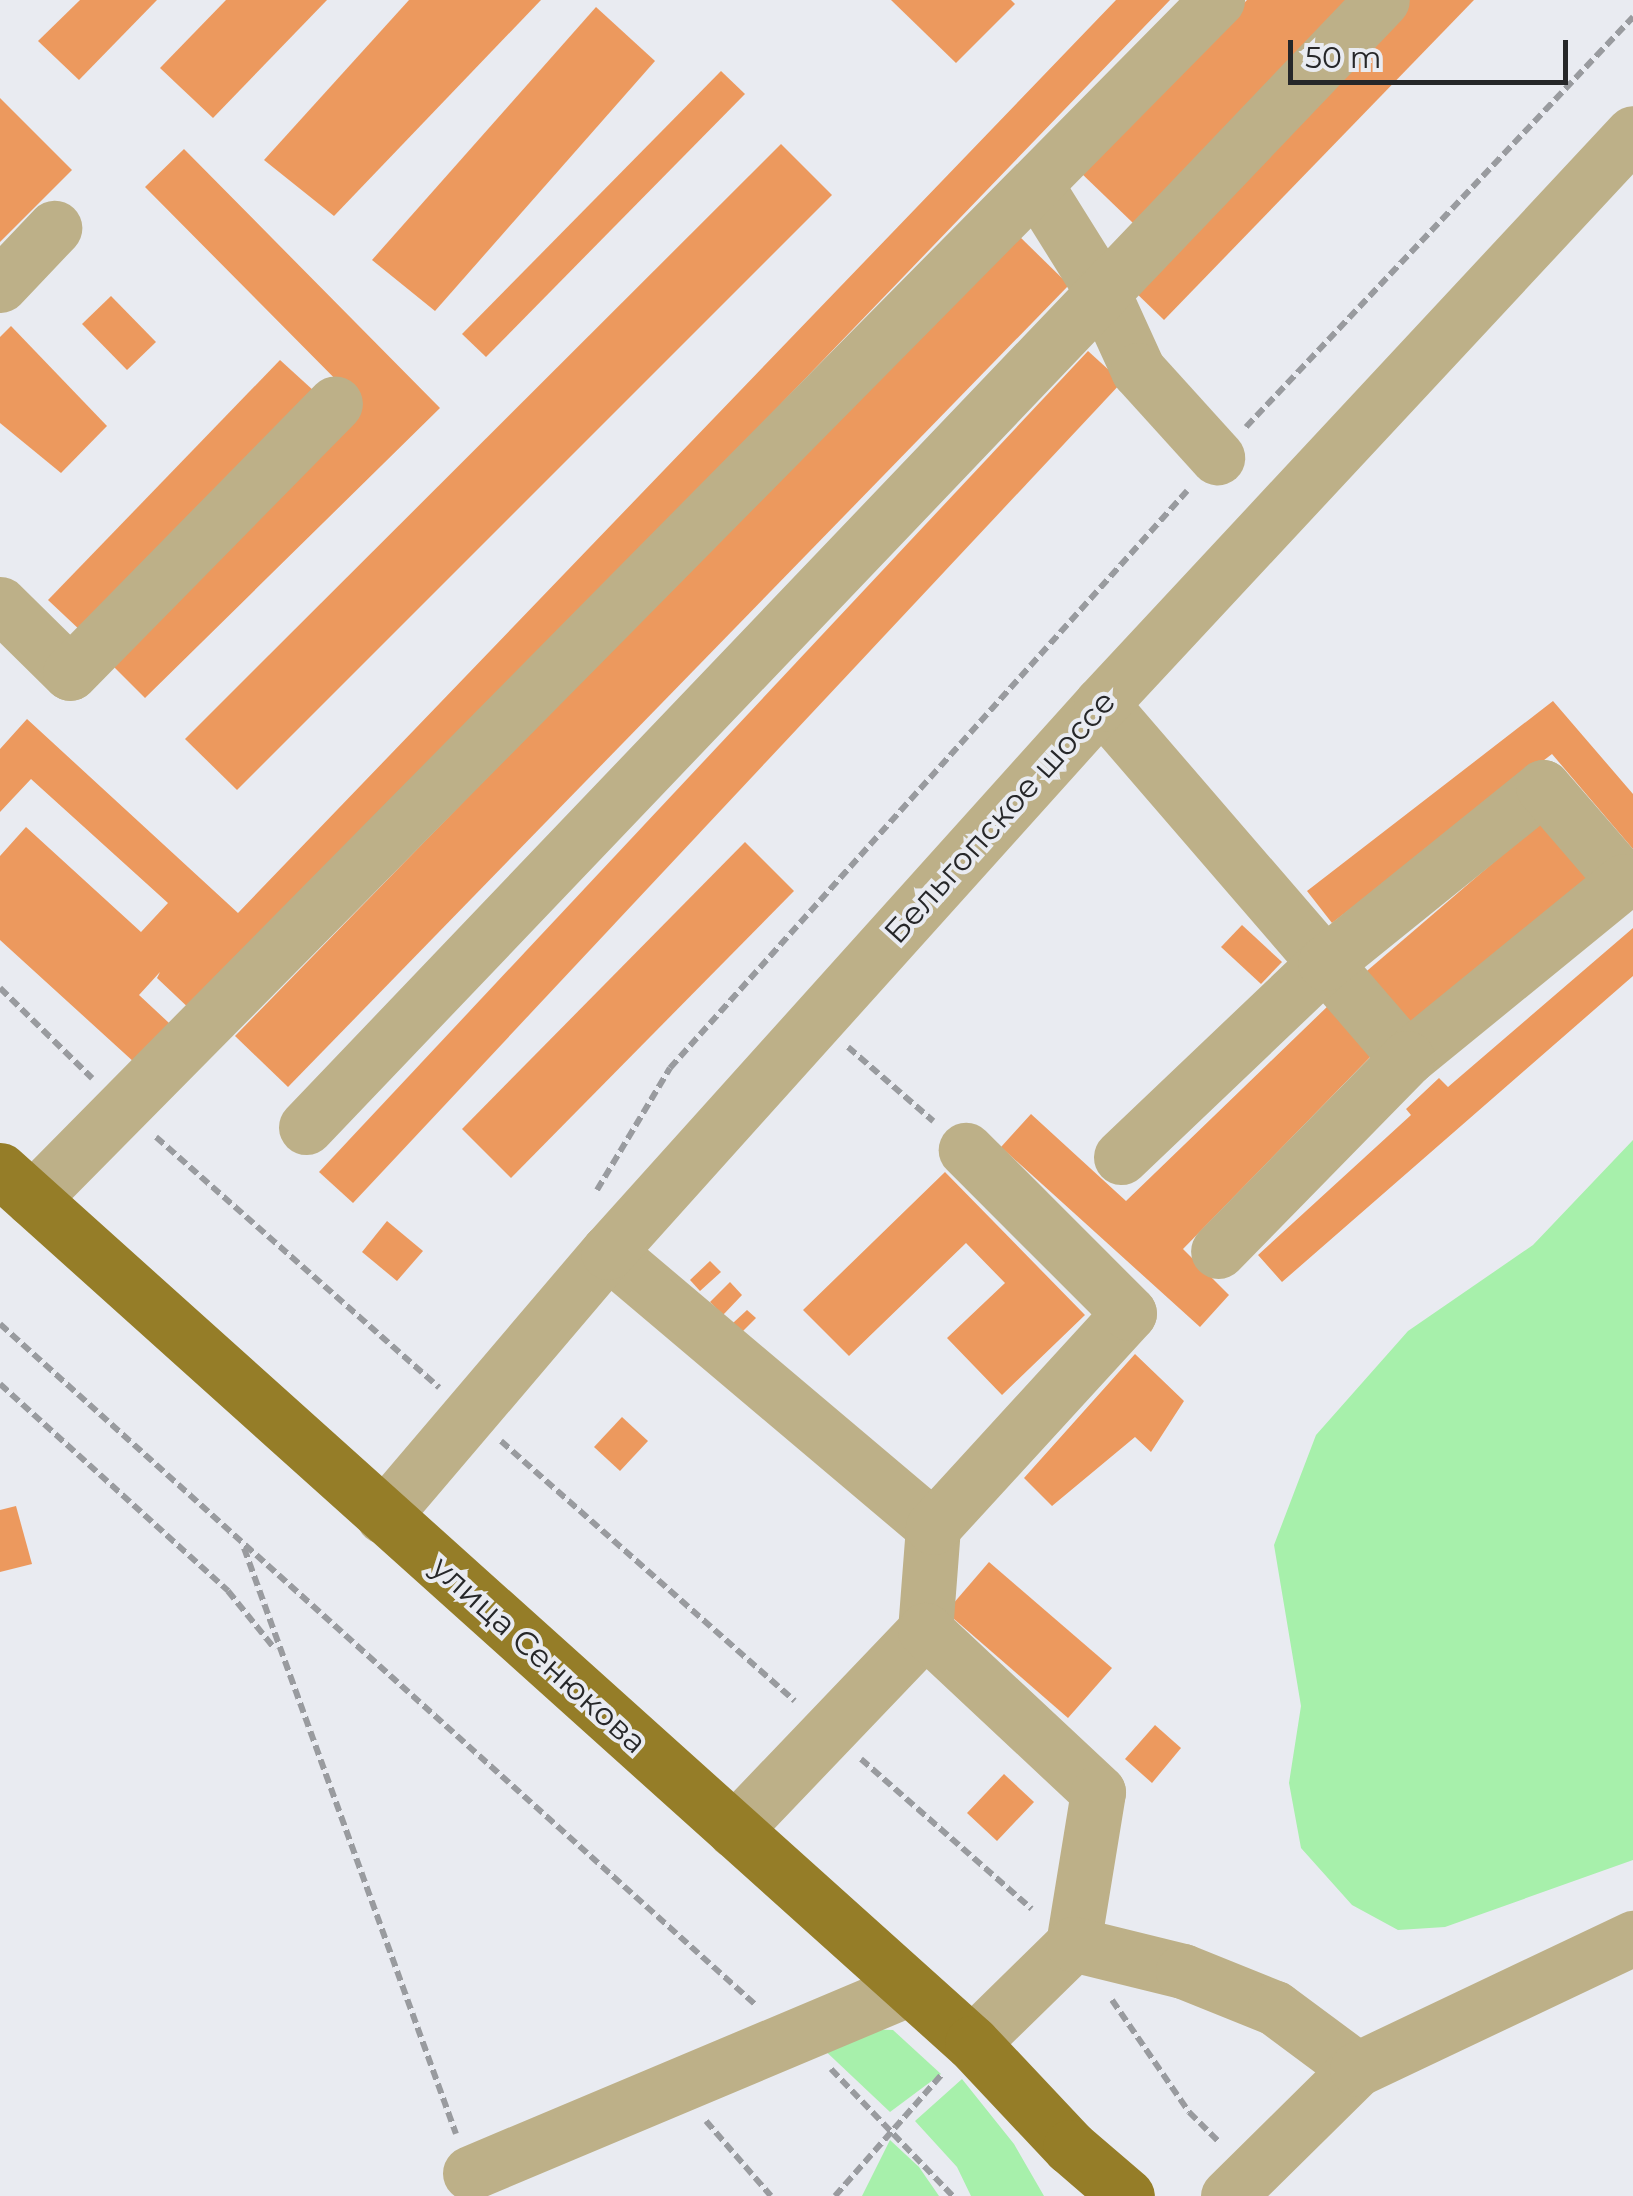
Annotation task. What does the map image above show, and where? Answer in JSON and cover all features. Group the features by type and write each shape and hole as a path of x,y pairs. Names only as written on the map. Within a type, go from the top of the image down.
{"main road":[{"name":"улица Сенюкова","path":"16,1184 972,2043 1076,2172 1127,2196"}],"street":[{"path":"16,1184 125,1110 1216,0"},
{"path":"306,1127 1382,0"},
{"name":"Бельгопское шоссе","path":"383,1516 454,1391 608,1252 1101,704 1633,133"},
{"path":"1036,186 1102,291 1138,370 1217,458"},
{"path":"0,285 54,228"},
{"path":"0,604 70,673 336,403"},
{"path":"1101,704 1407,1058"},
{"path":"1121,1156 1325,963 1543,787 1624,882 1407,1058 1218,1251"},
{"path":"734,1830 925,1630 933,1527 1129,1314 966,1150"},
{"path":"608,1252 933,1527"},
{"path":"925,1630 1098,1792 1073,1944 972,2043"},
{"path":"1228,2196 1357,2069 1633,1938"},
{"path":"1073,1944 1182,1971 1276,2008 1357,2069"},
{"path":"470,2173 910,1988"}],"path":[{"path":"594,1194 618,1164 670,1068 1217,458 1633,16"},
{"path":"0,988 125,1110 454,1391 1073,1944 1190,2112"},
{"path":"817,1020 966,1150"},
{"path":"0,1324 794,2037 953,2196"},
{"path":"0,1384 228,1591 279,1654"},
{"path":"243,1545 279,1654 470,2173"},
{"path":"835,2196 889,2129 972,2043"},
{"path":"700,2114 770,2196"}],"green space":[{"path":"1633,1140 1633,1860 1445,1927 1398,1930 1352,1905 1301,1848 1289,1783 1301,1706 1274,1545 1316,1435 1408,1331 1533,1245"},
{"path":"860,2029 893,2030 941,2074 890,2112 818,2044"},
{"path":"962,2079 1014,2144 1044,2196 971,2196 957,2167 915,2121"},
{"path":"890,2140 919,2167 939,2196 862,2196"}],"building":[{"path":"80,0 157,0 79,80 38,41"},
{"path":"226,0 327,0 213,118 160,68"},
{"path":"409,0 541,0 334,216 264,160"},
{"path":"891,0 1011,0 1015,4 956,63"},
{"path":"1116,0 1170,0 194,1013 157,978 160,972 139,995 183,1036 135,1063 0,940 0,856 26,827 141,932 168,903 31,779 0,812 0,749 27,719 238,913"},
{"path":"1247,0 1349,0 1133,223 1080,172"},
{"path":"1409,0 1474,0 1164,320 1130,287"},
{"path":"596,7 655,61 435,311 372,260"},
{"path":"721,71 745,94 486,357 462,334"},
{"path":"0,98 72,170 0,242"},
{"path":"781,144 832,195 237,790 185,739"},
{"path":"184,149 440,408 145,698 106,659 362,406 145,187"},
{"path":"1017,234 1069,285 288,1087 235,1036"},
{"path":"111,296 156,342 127,370 82,324"},
{"path":"11,326 107,426 61,473 0,423 0,337"},
{"path":"1088,351 1122,382 353,1203 319,1172"},
{"path":"280,360 314,391 82,632 48,600"},
{"path":"1553,701 1633,794 1633,849 1552,754 1332,923 1307,891"},
{"path":"1544,819 1593,876 1410,1033 1361,976"},
{"path":"745,842 794,891 511,1178 462,1129"},
{"path":"1242,925 1282,962 1261,984 1221,947"},
{"path":"1633,928 1633,976 1282,1282 1258,1255 1411,1115 1406,1109 1439,1078 1448,1087"},
{"path":"1330,1004 1377,1050 1183,1249 1229,1295 1200,1327 1001,1147 1031,1114 1126,1201"},
{"path":"945,1172 1085,1315 1002,1395 947,1338 1005,1283 966,1243 849,1356 803,1310"},
{"path":"387,1221 423,1251 397,1281 362,1252"},
{"path":"710,1261 721,1272 700,1291 690,1280"},
{"path":"730,1282 742,1295 723,1315 710,1302"},
{"path":"747,1310 756,1318 742,1332 733,1323"},
{"path":"1135,1354 1184,1401 1151,1452 1135,1437 1052,1506 1024,1478"},
{"path":"622,1417 648,1441 620,1471 594,1447"},
{"path":"16,1506 32,1564 0,1572 0,1510"},
{"path":"989,1562 1112,1668 1068,1718 946,1612"},
{"path":"1155,1725 1181,1748 1152,1783 1125,1759"},
{"path":"1004,1774 1034,1802 997,1841 967,1813"}]}
